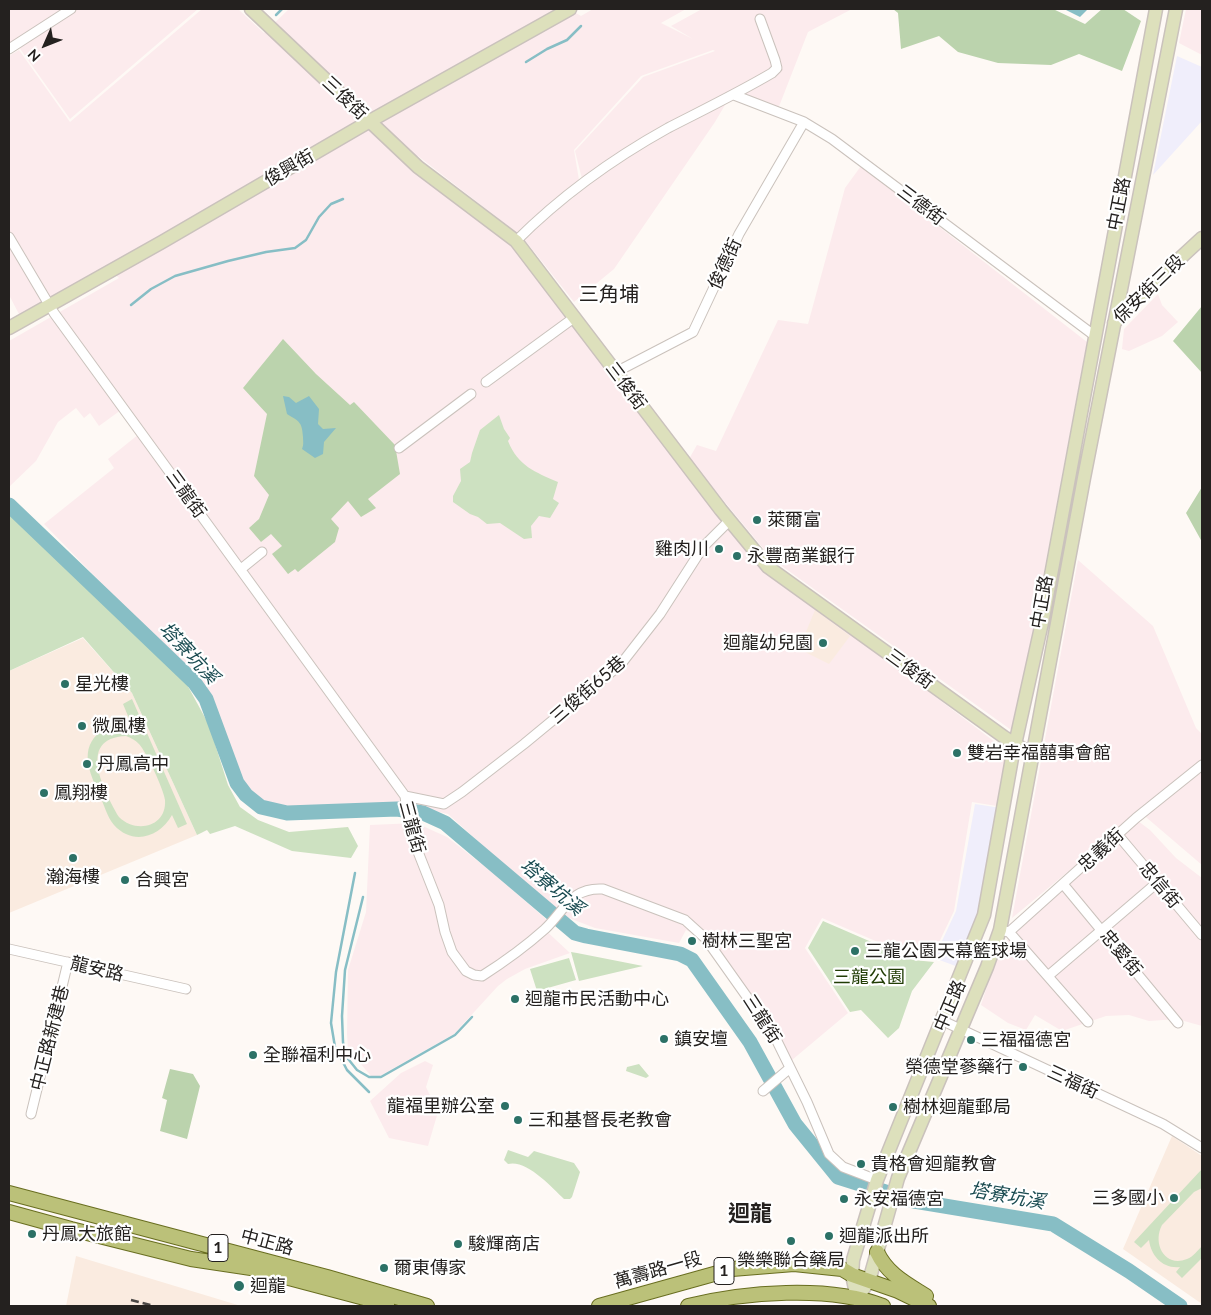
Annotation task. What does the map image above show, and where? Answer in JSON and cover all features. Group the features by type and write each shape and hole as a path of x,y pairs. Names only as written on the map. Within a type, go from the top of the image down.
{"main road":[{"name":"三俊街","path":"251,9 424,172 516,241 730,521 768,566 1015,745 1033,755"},
{"name":"俊興街","path":"9,328 570,9"},
{"name":"中正路","path":"852,1275 852,1260 877,1180 981,924 990,886 1015,745 1043,618 1156,9"},
{"name":"中正路","path":"877,1252 895,1186 960,1028 1004,931 1033,755 1084,478 1176,9"},
{"name":"保安街三段","path":"1095,336 1115,323 1150,286 1202,238"},
{"path":"981,924 1004,931"},
{"name":"中正路","path":"9,1193 328,1277 427,1306"},
{"name":"中正路","path":"9,1212 191,1259 251,1268 394,1306"},
{"path":"856,1302 869,1281 877,1252"},
{"path":"877,1252 882,1264 892,1274 928,1297 938,1306"},
{"name":"萬壽路一段","path":"599,1306 703,1276 751,1266 794,1264 842,1269 852,1275 929,1306"},
{"path":"852,1275 856,1302"},
{"name":"1","path":"688,1306 734,1296 805,1294 883,1306"}],"street":[{"path":"9,49 71,9"},
{"path":"516,241 543,214 615,162 667,129 734,95 772,73 777,68 760,19"},
{"name":"三德街","path":"734,95 814,127 858,157 1095,336"},
{"name":"俊德街","path":"616,372 693,332 739,234 804,122"},
{"name":"三龍街","path":"9,238 49,306 406,799 409,829 439,905 447,940 452,952 466,971 482,976 546,928 561,910 580,893 590,889 603,889 684,920 706,939 774,1035 829,1154 842,1167 877,1180"},
{"path":"486,382 574,317"},
{"path":"399,448 471,394"},
{"name":"三俊街65巷","path":"406,799 444,804 524,744 606,678 621,664 648,630 703,547 730,521"},
{"path":"241,569 262,552"},
{"name":"忠義街","path":"1004,931 1064,884 1118,835 1202,765"},
{"name":"忠信街","path":"1118,835 1202,935"},
{"path":"1048,976 1158,882"},
{"name":"忠愛街","path":"1064,884 1178,1022"},
{"path":"1004,931 1048,976 1088,1022"},
{"name":"龍安路","path":"9,949 186,989"},
{"name":"中正路新建巷","path":"32,1114 68,962"},
{"name":"三福街","path":"941,1020 1163,1124 1202,1148"},
{"path":"763,1091 790,1068"}],"shaded area":[{"path":"9,9 198,9 70,119 16,43 9,47"},
{"path":"202,9 238,9 264,33 289,9 569,9 581,16 593,9 686,9 661,23 693,39 671,26 702,9 852,9 808,32 778,109 732,93 715,122 614,269 574,302 524,239 545,217 573,198 582,179 575,151 643,77 715,51 713,50 641,76 574,150 579,180 517,233 418,156 406,163 428,183 515,245 762,565 1012,755 1003,807 972,802 954,911 931,959 915,958 822,918 805,948 848,1013 792,1060 778,1033 705,940 686,930 679,943 595,928 569,918 547,904 448,814 413,806 288,806 264,801 243,784 212,697 44,524 114,468 108,459 139,434 121,410 99,426 90,413 84,418 76,408 58,422 36,461 9,487 9,341 119,278 105,266 20,316 9,295 9,56 19,50 70,122"},
{"path":"1186,9 1202,9 1202,55 1179,43"},
{"path":"1177,56 1202,67 1202,121 1153,175"},
{"path":"861,166 1087,342 1014,732 772,559 689,459 697,445 716,451 778,320 808,324 845,188"},
{"path":"1158,294 1162,305 1178,322 1162,336 1129,351 1122,349 1124,329"},
{"path":"1078,560 1153,626 1196,728 1202,734 1202,865 1140,812 1012,918"},
{"name":"迴龍幼兒園","path":"815,610 850,636 829,664 799,649"},
{"name":"丹鳳高中","path":"83,638 132,693 197,835 9,913 9,671"},
{"path":"975,804 1001,808 982,924 961,968 934,958 956,911"},
{"path":"1138,821 1150,830 1176,858 1202,878 1202,1026 1177,1019 1149,1021 1129,1015 1106,1016 1062,1031 1035,1015 1026,1030 1008,1023 981,1005 999,948"},
{"path":"416,823 447,837 492,872 547,920 541,926 570,953 525,969 507,979 498,986 454,1034 380,1076 371,1076 348,1049 347,1034 348,970 366,912 370,825"},
{"path":"425,1061 433,1065 426,1087 438,1112 428,1146 389,1138 370,1101 401,1073"},
{"name":"三多國小","path":"1172,1136 1202,1156 1202,1304 1123,1249"},
{"path":"76,1256 241,1306 66,1306"}],"green space":[{"path":"893,9 1053,9 1085,24 1102,9 1123,9 1141,21 1122,71 1079,54 1051,65 998,63 958,52 939,36 901,49 898,13"},
{"path":"1202,306 1202,373 1173,341"},
{"path":"283,339 316,374 350,405 354,402 395,445 400,474 368,499 376,508 361,517 348,501 331,519 339,528 335,542 298,572 295,569 288,574 272,554 282,546 271,534 261,542 249,528 259,519 269,495 254,476 267,414 243,388"},
{"path":"499,415 504,429 510,438 508,441 517,457 528,467 558,482 553,499 559,503 550,518 539,516 531,526 532,538 524,539 500,523 487,524 453,502 453,496 461,481 460,469 470,462 480,430"},
{"path":"1202,487 1202,542 1186,513"},
{"path":"9,511 184,679 209,725 228,785 240,807 258,820 289,832 348,827 358,846 351,858 292,851 235,826 210,834 207,830 197,835 132,693 83,637 9,671"},
{"path":"132,699 187,824 178,828 172,815 161,829 146,836 138,837 121,832 109,818 92,778 88,753 94,738 105,728 117,725 133,728 123,704","holes":["126,736 136,741 146,754 164,795 164,809 161,816 156,822 149,825 134,825 119,817 107,794 98,768 98,756 101,746 110,739"]},
{"name":"三龍公園","path":"823,921 913,960 934,962 912,991 899,1028 888,1038 861,1010 850,1012 808,948"},
{"path":"571,952 577,953 643,966 579,981"},
{"path":"569,958 576,980 537,991 530,969"},
{"path":"639,1064 649,1076 646,1078 626,1071 627,1067"},
{"path":"170,1069 193,1074 200,1086 187,1139 160,1131 167,1100 162,1098"},
{"path":"508,1150 528,1157 534,1151 574,1163 580,1172 572,1197 564,1199 546,1181 530,1170 523,1166 508,1164 504,1160"},
{"path":"1202,1169 1202,1188 1194,1192 1162,1225 1159,1232 1162,1252 1172,1260 1179,1261 1189,1258 1202,1246 1202,1258 1182,1278 1176,1272 1180,1267 1163,1264 1155,1256 1149,1240 1141,1248 1134,1242"}],"water":[{"path":"1064,9 1088,9 1080,17"},
{"path":"283,396 289,397 296,403 309,396 319,409 318,424 323,429 336,428 324,442 323,454 315,458 302,449 301,425 287,414"}],"waterway":[{"path":"276,15 282,9"},
{"path":"526,62 547,49 567,40 581,26"},
{"path":"131,305 151,289 175,276 266,252 295,248 306,240 319,217 331,204 343,199"},
{"name":"塔寮坑溪","path":"9,505 194,682 206,699 237,783 246,795 261,807 287,813 397,809 423,813 445,823 575,933 680,954 692,960 750,1042 795,1124 838,1177 914,1201 1053,1224 1129,1271 1180,1306"},
{"path":"355,873 336,972 331,1023 335,1047 347,1070 369,1092"},
{"path":"363,897 345,970 342,1016 345,1055 357,1070 369,1077 381,1077 455,1035 472,1017"}],"railway":[{"path":"131,1300 154,1306"}],"place":[{"name":"萊爾富","path":"757,520"},
{"name":"雞肉川","path":"719,549"},
{"name":"永豐商業銀行","path":"737,556"},
{"name":"迴龍幼兒園","path":"823,643"},
{"name":"星光樓","path":"65,684"},
{"name":"微風樓","path":"82,726"},
{"name":"雙岩幸福囍事會館","path":"957,753"},
{"name":"丹鳳高中","path":"87,764"},
{"name":"鳳翔樓","path":"44,793"},
{"name":"瀚海樓","path":"73,858"},
{"name":"合興宮","path":"125,880"},
{"name":"樹林三聖宮","path":"692,941"},
{"name":"三龍公園天幕籃球場","path":"855,951"},
{"name":"迴龍市民活動中心","path":"515,999"},
{"name":"鎮安壇","path":"664,1039"},
{"name":"三福福德宮","path":"971,1040"},
{"name":"全聯福利中心","path":"253,1055"},
{"name":"榮德堂蔘藥行","path":"1023,1067"},
{"name":"龍福里辦公室","path":"505,1106"},
{"name":"樹林迴龍郵局","path":"893,1107"},
{"name":"三和基督長老教會","path":"518,1120"},
{"name":"貴格會迴龍教會","path":"861,1164"},
{"name":"三多國小","path":"1174,1198"},
{"name":"永安福德宮","path":"844,1199"},
{"name":"丹鳳大旅館","path":"32,1234"},
{"name":"迴龍派出所","path":"829,1236"},
{"name":"樂樂聯合藥局","path":"791,1241"},
{"name":"駿輝商店","path":"458,1244"},
{"name":"爾東傳家","path":"384,1268"},
{"name":"迴龍","path":"239,1286"}],"district":[{"name":"三角埔","path":"609,295"},
{"name":"迴龍","path":"750,1214"}]}
